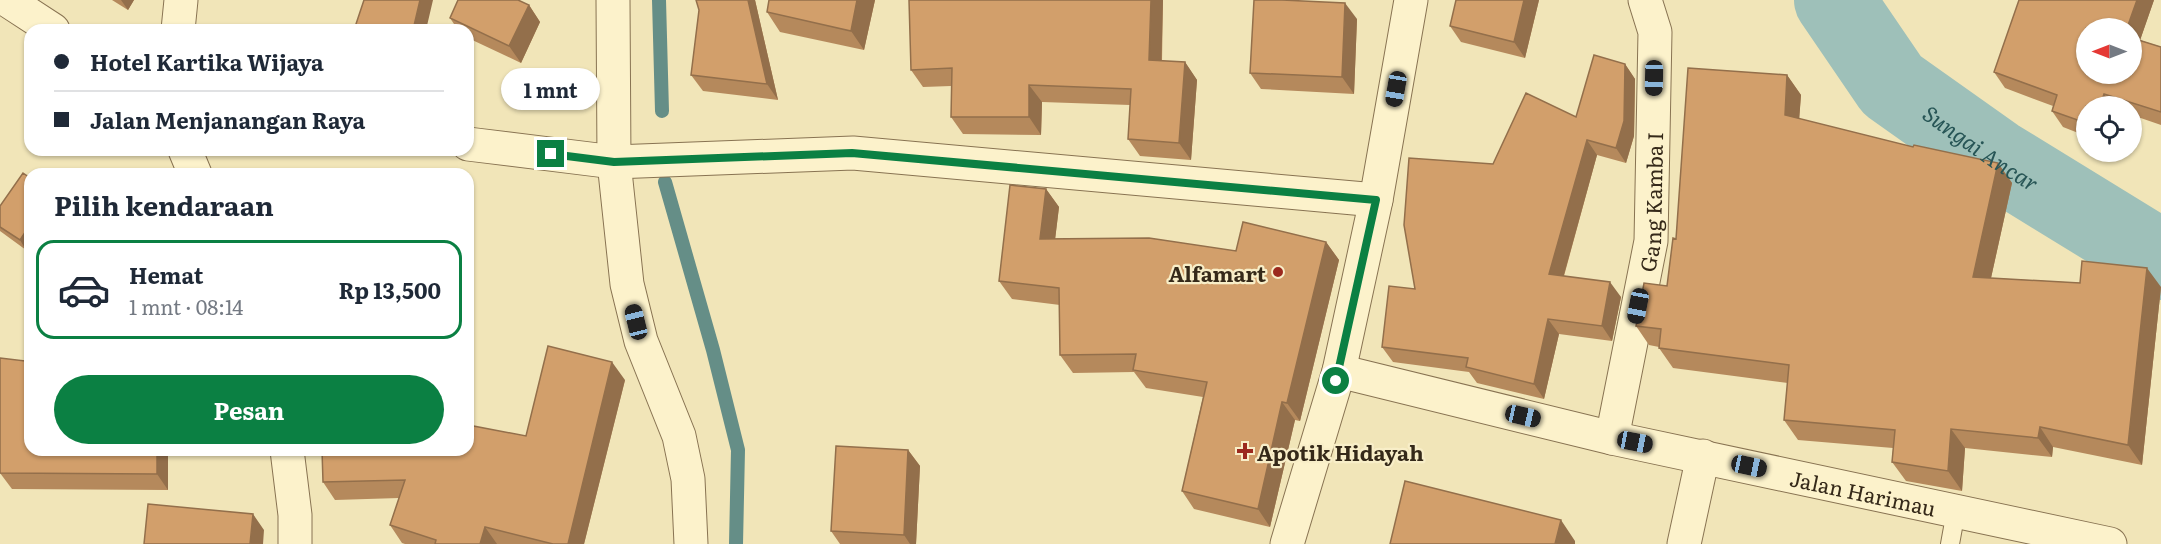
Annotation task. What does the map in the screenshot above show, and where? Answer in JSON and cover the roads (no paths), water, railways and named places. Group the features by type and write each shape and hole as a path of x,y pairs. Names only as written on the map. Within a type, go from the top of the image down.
{"street":[{"path":"7,0 44,24"},
{"path":"179,24 181,0"},
{"path":"613,0 614,162 627,284 641,341 679,436 688,479 691,544"},
{"path":"1287,544 1339,371 1376,200 1411,0"},
{"name":"Gang Kamba I","path":"1612,438 1651,241 1655,32 1645,0"},
{"path":"474,145 614,162 852,153 1376,200"},
{"name":"Jalan Harimau","path":"1339,371 1612,438 2110,544"},
{"path":"288,456 295,514 295,544"},
{"path":"1684,544 1703,456"}],"lane":[{"path":"1950,544 1956,511"}],"waterway":[{"path":"659,0 662,111"},
{"name":"Sungai Ancar","path":"1834,0 1892,85 1995,158 2161,260"},
{"path":"665,182 713,350 738,450 736,544"}],"place":[{"name":"Alfamart","path":"1278,272"},
{"name":"Apotik Hidayah","path":"1245,451"}]}
